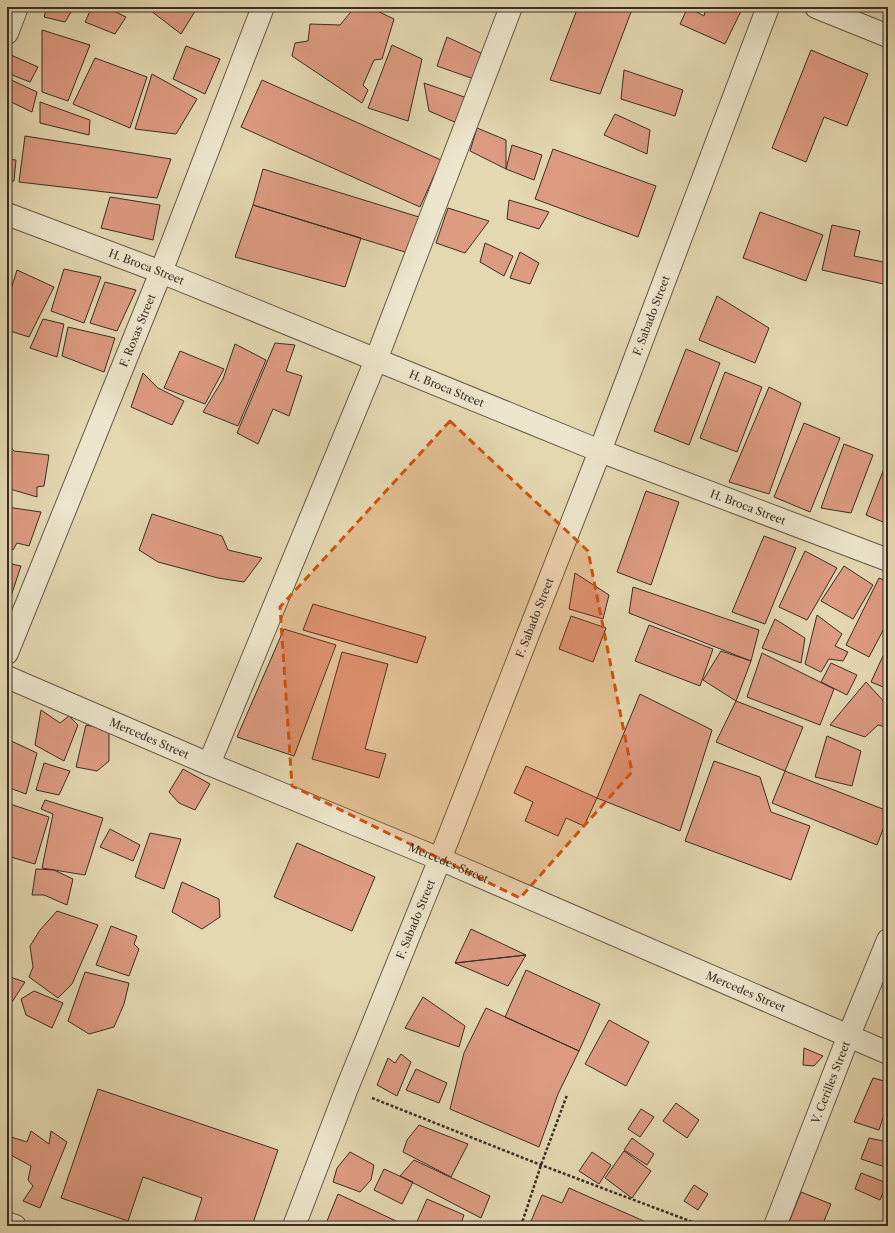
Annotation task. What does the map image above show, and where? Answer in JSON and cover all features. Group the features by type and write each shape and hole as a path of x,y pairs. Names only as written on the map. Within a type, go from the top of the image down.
{"street":[{"path":"7,33 17,7"},
{"name":"F. Roxas Street","path":"7,653 161,272 263,7"},
{"path":"209,764 376,360 511,7"},
{"name":"F. Sabado Street","path":"294,1226 347,1088 440,859 600,451 768,7"},
{"path":"816,7 888,36"},
{"name":"H. Broca Street","path":"7,214 161,272 600,451 888,560"},
{"name":"Mercedes Street","path":"7,677 209,764 440,859 888,1053"},
{"name":"V. Cerilles Street","path":"775,1226 888,940"},
{"path":"7,1223 15,1226"}],"path":[{"path":"347,1088 541,1165 703,1226"},
{"path":"521,1226 541,1165 568,1095"}],"highlighted area":[{"path":"450,421 588,551 632,772 520,898 292,786 280,607"}],"building":[{"path":"47,7 74,7 65,22 44,17"},
{"path":"92,7 106,7 126,17 115,34 85,22"},
{"path":"146,7 196,7 197,8 181,34"},
{"path":"355,7 369,7 394,19 382,59 374,60 363,85 368,90 362,103 292,56 295,43 308,41 310,24 340,25"},
{"path":"578,7 633,7 600,94 550,80"},
{"path":"688,7 704,16 706,7 743,7 725,44 680,24"},
{"path":"42,30 90,45 68,101 42,92"},
{"path":"447,37 481,53 474,79 437,66"},
{"path":"392,45 422,59 408,121 368,108"},
{"path":"186,46 220,59 205,94 173,79"},
{"path":"811,50 868,74 847,126 824,117 806,162 772,148"},
{"path":"11,55 38,67 30,82 7,73 7,67"},
{"path":"95,58 147,77 130,128 73,104"},
{"path":"624,70 683,90 675,116 621,99"},
{"path":"152,74 197,99 176,134 135,129"},
{"path":"7,78 37,92 32,112 7,100"},
{"path":"262,80 441,160 420,207 241,127"},
{"path":"424,83 470,99 457,123 429,111"},
{"path":"40,102 90,120 89,135 40,123"},
{"path":"615,114 650,130 647,154 604,135"},
{"path":"477,128 506,140 506,169 470,151"},
{"path":"25,136 171,159 157,198 19,182"},
{"path":"512,145 542,155 534,180 506,169"},
{"path":"553,149 656,186 638,237 535,199"},
{"path":"7,159 16,160 14,181 7,181"},
{"path":"263,169 419,217 408,253 253,205"},
{"path":"110,197 160,205 153,240 101,228"},
{"path":"509,200 549,212 539,229 507,219"},
{"path":"253,205 361,238 345,287 235,257"},
{"path":"448,208 489,221 465,253 436,243"},
{"path":"760,212 823,235 806,281 743,258"},
{"path":"832,225 860,231 854,256 888,263 888,285 822,270"},
{"path":"485,243 513,256 504,276 480,262"},
{"path":"520,252 539,263 530,284 510,278"},
{"path":"64,269 101,277 84,323 51,311"},
{"path":"17,270 54,287 29,337 7,330 7,302"},
{"path":"105,282 136,290 117,331 90,323"},
{"path":"717,296 769,328 755,363 699,340"},
{"path":"43,319 64,324 57,357 30,348"},
{"path":"68,327 115,338 104,372 62,356"},
{"path":"275,343 295,345 286,371 302,376 289,416 273,409 258,444 237,433"},
{"path":"235,344 266,360 238,426 203,412 223,379"},
{"path":"686,349 720,363 689,445 654,431"},
{"path":"180,351 224,369 205,404 164,388"},
{"path":"725,372 762,387 737,452 700,438"},
{"path":"143,373 158,388 184,401 172,425 131,407"},
{"path":"769,387 801,403 769,494 729,482"},
{"path":"804,423 840,438 810,512 774,497"},
{"path":"7,444 14,451 49,455 44,486 37,487 37,497 10,489 7,485"},
{"path":"844,444 873,455 851,513 821,508"},
{"path":"885,466 888,467 888,524 866,515"},
{"path":"646,491 679,502 651,585 617,572"},
{"path":"7,507 41,512 29,546 17,543 13,550 7,547"},
{"path":"152,514 222,536 228,550 262,558 244,582 218,578 158,562 139,550"},
{"path":"764,536 796,548 765,624 732,612"},
{"path":"805,551 837,568 807,620 779,607"},
{"path":"7,563 21,566 7,608"},
{"path":"844,566 873,585 853,619 821,601"},
{"path":"575,573 609,595 603,619 569,609"},
{"path":"879,578 888,582 888,621 869,657 846,645"},
{"path":"633,587 759,630 751,661 629,613"},
{"path":"313,604 426,637 417,663 303,630"},
{"path":"817,615 842,634 835,646 848,652 843,661 829,659 821,672 805,664"},
{"path":"571,616 606,628 593,662 559,649"},
{"path":"775,619 805,638 801,663 762,648"},
{"path":"649,625 713,649 700,686 635,661"},
{"path":"284,629 336,645 294,756 237,737"},
{"path":"888,645 888,689 871,682"},
{"path":"721,651 751,661 736,701 703,680"},
{"path":"342,652 388,664 365,749 386,754 379,778 312,759"},
{"path":"762,653 834,689 820,725 747,697"},
{"path":"831,663 857,675 847,695 821,682"},
{"path":"866,682 888,706 888,719 886,727 878,725 865,737 830,725"},
{"path":"640,694 712,730 680,831 597,798"},
{"path":"736,701 803,727 785,771 716,742"},
{"path":"41,710 60,723 69,716 78,725 64,761 35,745"},
{"path":"86,725 109,730 109,761 97,771 76,767"},
{"path":"888,734 888,745 885,744"},
{"path":"827,736 861,751 852,786 815,777"},
{"path":"7,739 37,753 26,794 7,787"},
{"path":"714,761 760,777 771,812 810,826 791,880 685,841"},
{"path":"44,763 70,771 59,795 36,790"},
{"path":"526,766 597,798 584,826 566,818 558,836 525,821 533,802 514,793"},
{"path":"183,769 210,784 195,810 179,803 169,792"},
{"path":"785,771 888,811 888,816 877,845 772,803"},
{"path":"45,800 103,818 85,875 42,868 53,814 41,809"},
{"path":"7,803 49,817 35,864 7,856"},
{"path":"110,829 140,845 133,861 100,847"},
{"path":"150,833 181,839 164,889 135,877"},
{"path":"297,843 375,877 352,931 274,897"},
{"path":"36,869 54,870 73,879 67,905 44,895 32,895"},
{"path":"182,882 219,899 220,917 202,929 172,912"},
{"path":"57,911 98,925 72,984 58,998 29,977 33,967 30,946 40,930"},
{"path":"111,926 137,936 134,944 139,949 129,976 96,965"},
{"path":"471,929 526,955 455,963"},
{"path":"526,955 508,986 455,963"},
{"path":"526,970 600,1004 579,1051 505,1017"},
{"path":"85,972 129,983 124,1004 114,1027 89,1034 68,1021"},
{"path":"7,976 25,982 12,1002 7,1000"},
{"path":"34,991 63,1003 52,1028 26,1015 21,999"},
{"path":"423,997 465,1026 459,1047 405,1028"},
{"path":"486,1008 579,1051 558,1094 539,1147 450,1109 464,1053"},
{"path":"609,1020 649,1042 626,1086 585,1064"},
{"path":"804,1048 823,1056 814,1066 803,1065"},
{"path":"401,1054 411,1062 397,1096 377,1085 388,1058 395,1063"},
{"path":"416,1069 447,1083 439,1103 406,1090"},
{"path":"873,1078 888,1082 888,1103 879,1130 854,1122"},
{"path":"98,1089 278,1150 252,1226 193,1226 202,1198 143,1177 128,1221 61,1198"},
{"path":"676,1103 699,1120 687,1138 663,1121"},
{"path":"641,1109 654,1117 640,1137 628,1129"},
{"path":"419,1125 468,1144 451,1177 403,1152 407,1140"},
{"path":"31,1131 49,1144 51,1131 67,1142 40,1208 23,1201 33,1186 28,1180 31,1166 7,1153 8,1136 27,1142"},
{"path":"632,1138 654,1154 647,1165 624,1150"},
{"path":"869,1138 888,1142 888,1168 861,1159"},
{"path":"624,1151 651,1171 632,1198 605,1178"},
{"path":"350,1152 374,1165 371,1180 360,1192 333,1182 337,1168"},
{"path":"592,1152 611,1165 599,1184 579,1171"},
{"path":"414,1160 490,1196 481,1218 400,1176"},
{"path":"384,1169 413,1182 402,1204 374,1190"},
{"path":"861,1173 887,1183 880,1200 855,1189"},
{"path":"694,1185 708,1194 698,1210 684,1201"},
{"path":"569,1188 655,1226 529,1226 542,1195 562,1203"},
{"path":"801,1192 831,1204 822,1226 788,1225"},
{"path":"338,1194 407,1226 325,1226"},
{"path":"427,1199 464,1215 460,1226 415,1226"}]}
